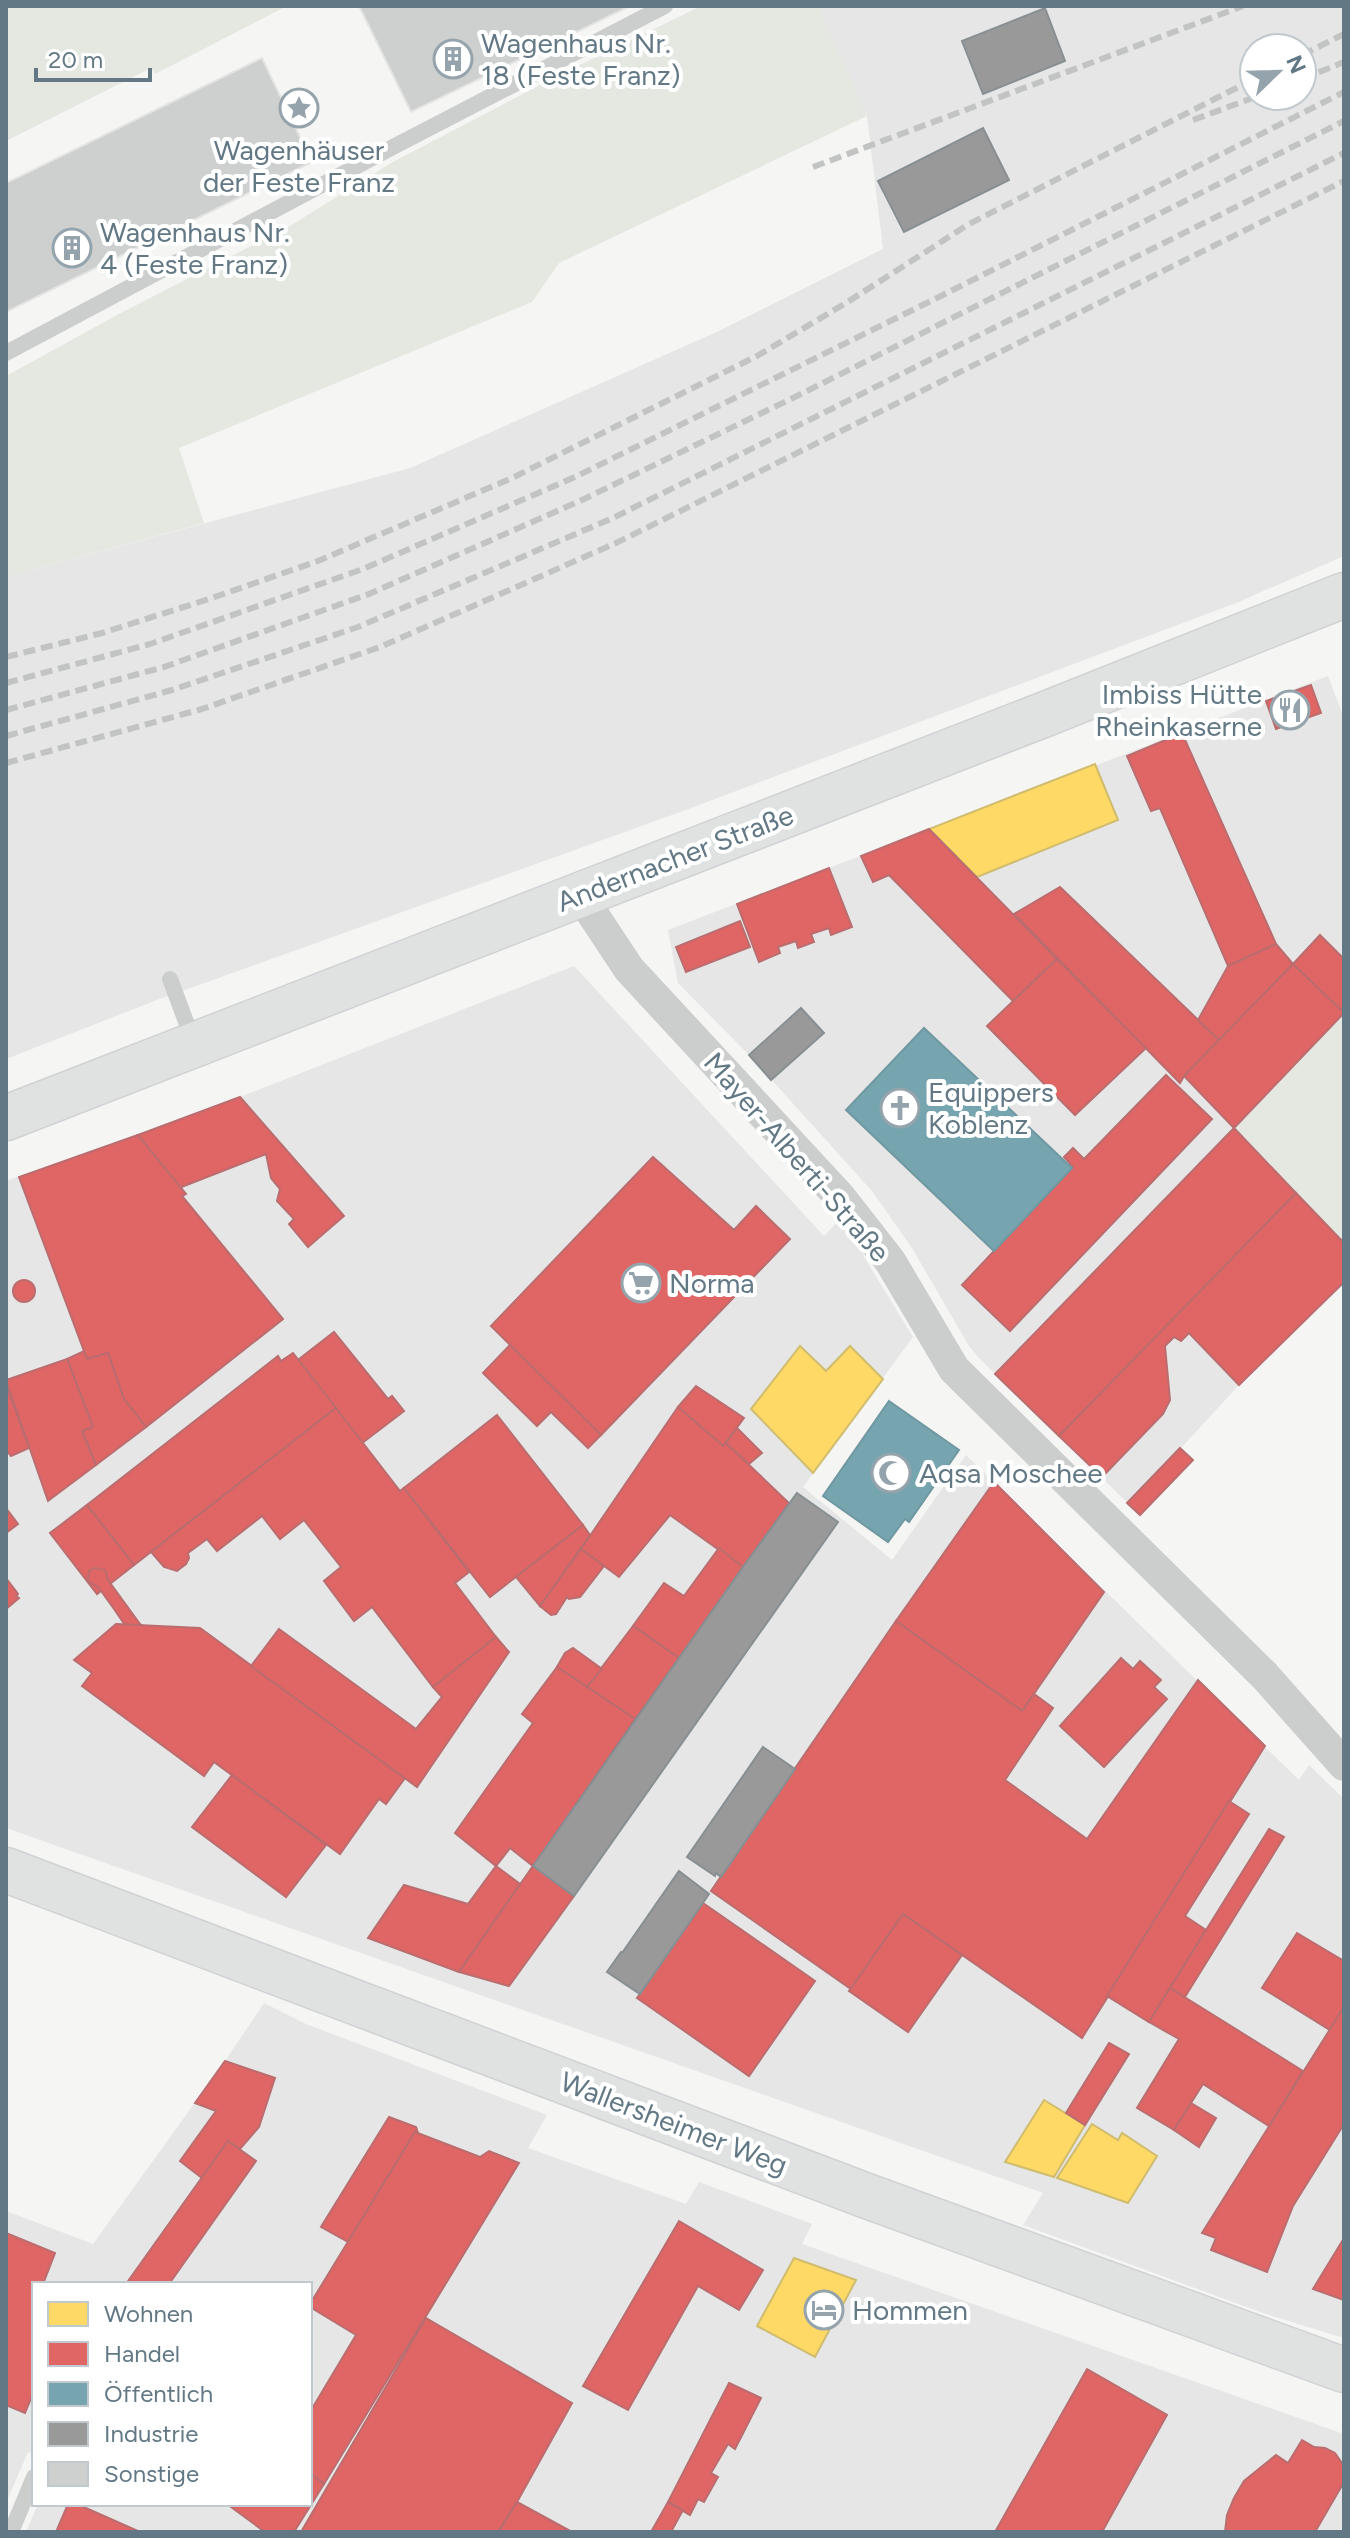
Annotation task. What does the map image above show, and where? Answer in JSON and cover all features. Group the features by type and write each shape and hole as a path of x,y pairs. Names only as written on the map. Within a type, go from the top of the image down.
{"street":[{"name":"Andernacher Straße","path":"6,1118 1344,595"},
{"name":"Mayer-Alberti-Straße","path":"580,895 629,969 840,1197 890,1261 954,1369 1265,1676 1344,1765"},
{"name":"Wallersheimer Weg","path":"6,1870 867,2196 1344,2370"}],"lane":[{"path":"6,353 297,197 665,6"},
{"path":"170,979 195,1045"},
{"path":"11,2532 32,2482"}],"shaded area":[{"path":"6,6 287,6 155,74 151,68 6,141"},
{"path":"701,6 818,6 867,116 559,263 532,302 179,448 204,523 6,577 8,375 290,226 391,163 557,76"},
{"path":"818,6 1344,6 1344,556 1236,603 683,811 157,1000 6,1059 6,577 410,468 719,331 883,249 867,116"},
{"path":"1328,676 1344,718 1344,1012 1234,1128 1344,1243 1344,1282 1239,1385 1181,1448 1193,1460 1140,1515 969,1346 912,1248 872,1191 749,1055 678,983 668,930"},
{"path":"574,966 824,1236 844,1215 866,1260 913,1337 803,1487 892,1560 966,1455 1299,1780 1309,1765 1344,1799 1344,2338 1263,2313 1023,2225 1043,2193 6,1828 6,1181 240,1097"},
{"path":"1344,1012 1344,1243 1234,1128"},
{"path":"264,2003 306,2024 547,2115 528,2148 686,2204 699,2182 812,2224 802,2244 1344,2434 1344,2532 26,2532 37,2506 312,2506 312,2282 32,2282 32,2453 28,2452 6,2503 6,2211 93,2244"}],"building: Wohnen":[{"path":"1095,764 1118,820 977,877 929,829"},
{"path":"800,1346 826,1371 850,1346 883,1379 813,1473 751,1409"},
{"path":"1044,2100 1085,2125 1054,2177 1005,2162"},
{"path":"1092,2124 1118,2140 1122,2133 1157,2156 1128,2203 1057,2178"},
{"path":"794,2258 856,2280 815,2357 757,2326"}],"building: Handel":[{"path":"1311,685 1321,713 1276,729 1266,701"},
{"path":"1182,733 1276,944 1228,966 1160,808 1151,811 1127,756"},
{"path":"929,829 1057,959 1013,1001 889,875 873,882 861,856"},
{"path":"829,868 852,927 831,935 829,928 811,934 814,942 798,948 796,941 778,947 780,953 759,962 737,904"},
{"path":"1060,887 1219,1040 1180,1083 1014,914"},
{"path":"740,921 750,947 686,972 676,947"},
{"path":"1320,935 1344,959 1344,1013 1293,964"},
{"path":"1276,944 1293,964 1219,1040 1198,1020 1228,966"},
{"path":"1057,959 1146,1048 1075,1115 987,1026"},
{"path":"1293,964 1344,1013 1234,1128 1184,1076"},
{"path":"1166,1075 1212,1119 1010,1331 962,1285 1073,1167 1064,1157 1073,1148 1084,1159"},
{"path":"240,1097 344,1216 308,1247 289,1224 294,1219 277,1201 280,1189 271,1178 266,1154 179,1188 138,1135"},
{"path":"1234,1128 1296,1193 1059,1436 995,1374"},
{"path":"138,1135 186,1194 182,1196 283,1319 146,1427 124,1399 108,1353 87,1359 19,1177"},
{"name":"Norma","path":"653,1157 734,1230 756,1206 790,1239 601,1435 491,1326"},
{"path":"1296,1193 1344,1243 1344,1282 1239,1385 1189,1333 1181,1341 1174,1337 1165,1346 1170,1400 1163,1414 1102,1477 1059,1436"},
{"path":"24,1280 32,1283 35,1291 32,1299 24,1302 16,1299 13,1291 16,1283"},
{"path":"334,1332 388,1399 392,1396 404,1411 362,1443 298,1360"},
{"path":"510,1345 601,1435 588,1448 551,1412 537,1426 483,1373"},
{"path":"84,1351 87,1359 108,1353 124,1399 146,1427 96,1465 82,1431 93,1427 67,1359"},
{"path":"293,1353 336,1408 134,1565 87,1505 278,1356 281,1361"},
{"path":"67,1359 93,1427 82,1431 96,1465 48,1501 6,1380"},
{"path":"6,1384 29,1448 11,1456 6,1450"},
{"path":"696,1386 744,1418 723,1446 678,1407"},
{"path":"678,1407 723,1446 726,1443 789,1503 743,1567 670,1515 619,1577 581,1549"},
{"path":"336,1408 400,1491 404,1488 469,1572 455,1583 496,1637 433,1687 372,1607 354,1621 324,1581 341,1567 304,1520 280,1539 262,1516 217,1551 207,1539 188,1553 186,1564 177,1571 164,1567 151,1552"},
{"path":"497,1415 583,1525 490,1597 404,1488"},
{"path":"737,1428 762,1453 749,1464 726,1443"},
{"path":"1180,1448 1193,1460 1140,1515 1127,1503"},
{"path":"994,1482 1104,1592 1022,1711 896,1621"},
{"path":"87,1505 134,1565 97,1594 50,1533"},
{"path":"6,1508 18,1524 6,1533"},
{"path":"583,1525 590,1535 540,1606 516,1577"},
{"path":"719,1548 743,1567 679,1658 633,1626 664,1583 684,1596"},
{"path":"581,1549 604,1566 580,1597 567,1597 556,1614 551,1615 540,1606"},
{"path":"95,1568 105,1570 108,1580 140,1624 148,1629 146,1642 139,1645 130,1641 129,1631 114,1609 99,1588 88,1581 89,1571"},
{"path":"6,1578 19,1598 6,1609"},
{"path":"896,1621 1022,1711 1034,1694 1053,1708 1005,1780 1087,1839 1198,1680 1265,1746 1082,2038 903,1914 851,1989 711,1891"},
{"path":"116,1624 200,1628 405,1778 386,1804 379,1799 340,1854 214,1762 204,1776 82,1686 92,1673 74,1660"},
{"path":"633,1626 679,1658 635,1719 587,1687"},
{"path":"279,1629 416,1729 442,1697 433,1687 496,1637 509,1652 417,1787 251,1666"},
{"path":"573,1648 602,1669 587,1687 557,1667 565,1653"},
{"path":"1121,1658 1133,1669 1140,1661 1161,1680 1154,1687 1167,1699 1104,1767 1060,1726"},
{"path":"557,1667 635,1719 533,1866 510,1848 496,1866 455,1833 533,1723 522,1714"},
{"path":"232,1775 326,1845 286,1897 192,1827"},
{"path":"1229,1801 1249,1814 1185,1916 1206,1930 1149,2022 1107,1996"},
{"path":"1269,1829 1284,1837 1185,1997 1170,1988"},
{"path":"496,1866 520,1884 459,1972 368,1938 404,1885 468,1904"},
{"path":"533,1866 574,1896 509,1986 459,1972"},
{"path":"703,1903 815,1981 749,2076 637,1998"},
{"path":"903,1914 962,1955 908,2032 849,1991"},
{"path":"1297,1933 1344,1961 1344,2007 1330,2030 1262,1988"},
{"path":"1170,1988 1303,2071 1269,2126 1203,2084 1174,2130 1137,2108 1179,2039 1149,2022"},
{"path":"1344,2007 1344,2124 1293,2206 1267,2272 1211,2250 1216,2238 1202,2233"},
{"path":"1109,2043 1129,2054 1085,2125 1066,2113"},
{"path":"225,2061 275,2078 259,2127 240,2149 228,2141 202,2178 180,2161 216,2111 195,2103"},
{"path":"1191,2103 1216,2118 1199,2147 1174,2130"},
{"path":"389,2117 416,2127 418,2133 415,2132 348,2242 321,2227"},
{"path":"415,2132 480,2157 489,2151 519,2163 324,2484 312,2475 312,2409 356,2335 312,2308 312,2301"},
{"path":"228,2141 256,2161 170,2282 127,2282"},
{"path":"679,2221 763,2270 739,2310 698,2286 628,2410 583,2386"},
{"path":"6,2233 55,2253 44,2282 32,2282 32,2396 25,2413 6,2405"},
{"path":"1344,2238 1344,2300 1313,2289"},
{"path":"426,2318 572,2403 517,2502 498,2532 301,2532"},
{"path":"1087,2369 1167,2415 1102,2532 995,2532"},
{"path":"729,2383 761,2398 735,2449 728,2444 711,2473 718,2477 704,2502 698,2499 690,2515 668,2502"},
{"path":"1302,2440 1335,2453 1344,2466 1344,2482 1315,2532 1225,2532 1227,2515 1244,2481 1276,2455 1288,2463"},
{"path":"312,2475 324,2484 312,2503"},
{"path":"517,2502 572,2532 503,2532 500,2530"},
{"path":"668,2502 683,2510 671,2532 651,2532"},
{"path":"67,2506 82,2506 140,2532 56,2532"},
{"path":"230,2506 310,2506 294,2532 265,2532"}],"building: Öffentlich":[{"path":"924,1028 1072,1168 994,1251 846,1110"},
{"name":"Aqsa Moschee","path":"889,1401 959,1450 909,1522 905,1519 888,1542 823,1496"}],"building: Industrie":[{"path":"1045,8 1065,61 983,94 962,41"},
{"path":"983,128 1009,180 904,232 878,181"},
{"path":"801,1008 824,1033 771,1080 749,1055"},
{"path":"797,1493 838,1522 574,1896 533,1866"},
{"path":"763,1747 795,1769 721,1877 716,1873 715,1876 687,1857"},
{"path":"679,1871 709,1894 640,1994 607,1972"}],"building: Sonstige":[{"name":"Wagenhaus Nr. 18 (Feste Franz)","path":"359,6 630,6 411,112"},
{"name":"Wagenhaus Nr. 4 (Feste Franz)","path":"262,58 312,162 6,312 6,183"}],"railway":[{"path":"813,167 1243,6"},
{"path":"1318,47 1344,34"},
{"path":"1318,73 1344,62"},
{"path":"6,657 102,633 318,561 512,478 757,356 969,224 1238,87"},
{"path":"6,683 150,644 363,569 575,477 1344,92"},
{"path":"1193,120 1238,103"},
{"path":"6,710 164,667 369,594 582,500 799,395 1344,121"},
{"path":"6,736 172,690 358,627 613,518 1344,153"},
{"path":"6,763 202,709 380,647 616,543 1344,181"}],"place":[{"name":"Wagenhaus Nr. 18 (Feste Franz)","path":"453,59"},
{"name":"Wagenhäuser der Feste Franz","path":"299,108"},
{"name":"Wagenhaus Nr. 4 (Feste Franz)","path":"72,248"},
{"name":"Imbiss Hütte Rheinkaserne","path":"1290,710"},
{"name":"Equippers Koblenz","path":"900,1108"},
{"name":"Norma","path":"641,1283"},
{"name":"Aqsa Moschee","path":"891,1473"},
{"name":"Hommen","path":"824,2310"}]}
